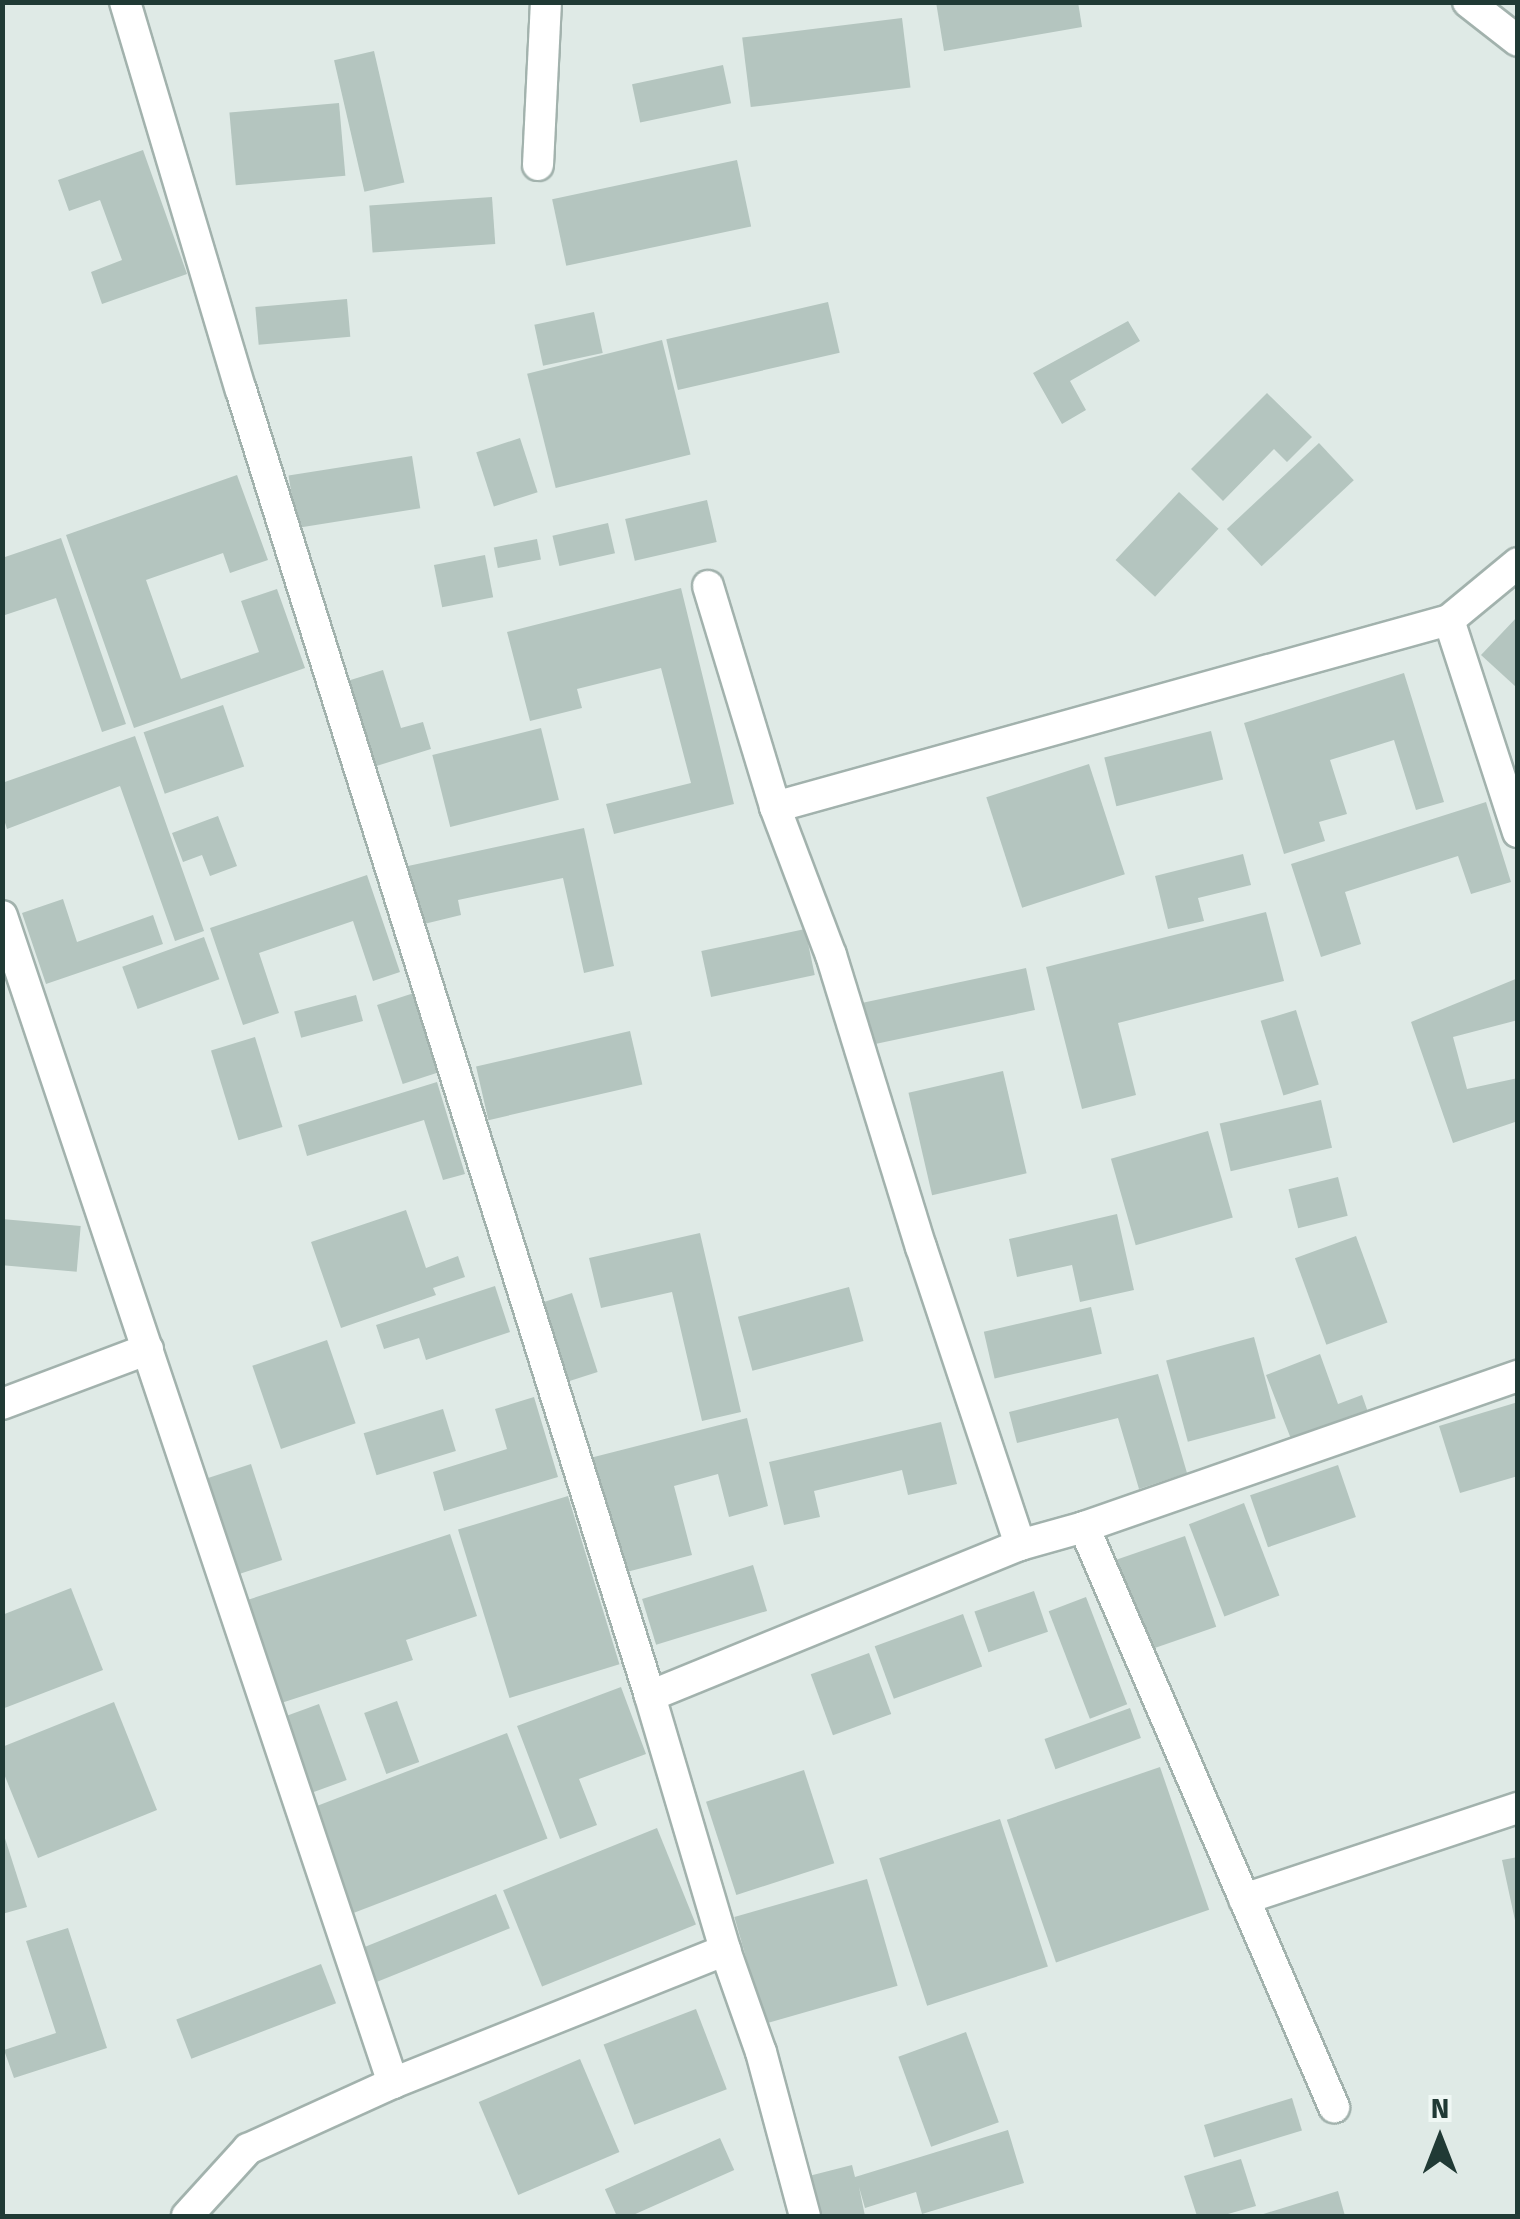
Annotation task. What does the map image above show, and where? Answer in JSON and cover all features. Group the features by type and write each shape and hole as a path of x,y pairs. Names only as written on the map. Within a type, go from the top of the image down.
{"street":[{"path":"125,2 240,390 650,1696 725,1950 761,2052 805,2216"},
{"path":"538,166 546,2"},
{"path":"1468,2 1518,41"},
{"path":"775,807 1449,620 1518,563"},
{"path":"708,586 775,807 832,955 927,1266 1020,1545"},
{"path":"1449,620 1518,832"},
{"path":"2,916 393,2083"},
{"path":"2,1404 148,1348"},
{"path":"650,1696 1020,1545 1084,1527 1518,1376"},
{"path":"1084,1527 1334,2107"},
{"path":"1244,1899 1518,1808"},
{"path":"187,2216 248,2149 393,2083 725,1950"}],"building":[{"path":"936,2 1078,2 1082,27 944,51"},
{"path":"902,18 911,87 751,107 742,38"},
{"path":"374,51 404,183 364,192 334,60"},
{"path":"723,65 731,103 640,122 632,84"},
{"path":"339,103 345,176 236,185 229,113"},
{"path":"143,150 187,274 102,304 91,272 122,260 100,200 69,211 58,180"},
{"path":"737,160 751,227 566,266 552,199"},
{"path":"492,197 495,244 373,252 369,206"},
{"path":"347,299 350,337 259,345 255,307"},
{"path":"828,302 840,353 678,390 666,339"},
{"path":"594,312 603,353 543,366 534,325"},
{"path":"1128,321 1140,341 1070,381 1086,410 1062,424 1033,373"},
{"path":"662,340 691,454 556,488 527,374"},
{"path":"1267,393 1312,437 1287,462 1274,449 1223,501 1191,469"},
{"path":"520,438 538,492 494,506 476,452"},
{"path":"1319,443 1354,480 1262,566 1227,529"},
{"path":"412,456 420,508 297,528 289,476"},
{"path":"237,475 268,560 230,573 223,553 146,580 181,679 259,652 241,601 277,589 305,668 134,728 66,535"},
{"path":"1179,492 1218,529 1155,597 1116,560"},
{"path":"707,500 717,542 635,561 625,519"},
{"path":"608,523 615,553 559,566 552,536"},
{"path":"61,538 126,724 102,732 56,598 2,616 2,558"},
{"path":"537,539 541,560 498,568 494,547"},
{"path":"485,555 493,597 442,607 434,565"},
{"path":"681,588 734,804 614,834 606,804 691,783 661,668 577,689 582,708 530,721 507,632"},
{"path":"1518,616 1518,685 1516,687 1481,655"},
{"path":"383,670 401,728 423,722 431,749 370,768 344,682"},
{"path":"1404,673 1444,802 1416,810 1394,740 1330,760 1347,814 1319,822 1325,841 1284,854 1244,723"},
{"path":"223,705 244,766 165,794 144,732"},
{"path":"541,728 559,800 450,827 432,755"},
{"path":"1211,731 1223,780 1116,806 1104,758"},
{"path":"135,736 204,931 175,941 120,786 7,829 2,813 2,783"},
{"path":"1089,764 1125,874 1022,908 986,797"},
{"path":"1486,802 1511,882 1471,894 1458,856 1345,892 1361,944 1321,957 1291,864"},
{"path":"218,816 237,866 210,876 202,855 183,862 172,833"},
{"path":"584,828 614,966 584,973 563,878 458,900 461,915 420,925 408,866"},
{"path":"1243,854 1251,885 1198,898 1204,921 1168,929 1155,876"},
{"path":"367,875 400,972 373,981 353,921 259,953 279,1013 243,1025 210,928"},
{"path":"63,899 77,942 153,915 163,944 46,984 22,913"},
{"path":"1266,912 1284,981 1118,1023 1136,1095 1082,1109 1046,967"},
{"path":"805,929 815,975 711,997 701,951"},
{"path":"204,937 219,979 138,1009 122,967"},
{"path":"1026,968 1035,1010 865,1046 856,1004"},
{"path":"1518,978 1518,1020 1453,1037 1467,1089 1518,1078 1518,1121 1453,1143 1411,1022"},
{"path":"417,992 443,1071 403,1084 377,1005"},
{"path":"356,995 363,1021 301,1038 294,1012"},
{"path":"1296,1010 1319,1085 1283,1095 1261,1021"},
{"path":"630,1031 642,1085 488,1120 476,1067"},
{"path":"255,1037 282,1127 238,1140 211,1050"},
{"path":"1003,1071 1027,1173 932,1195 908,1093"},
{"path":"437,1082 465,1174 443,1180 424,1120 307,1156 298,1125"},
{"path":"1321,1100 1332,1148 1231,1171 1220,1123"},
{"path":"1208,1131 1233,1218 1136,1245 1111,1159"},
{"path":"1338,1177 1348,1216 1298,1228 1289,1189"},
{"path":"406,1210 426,1268 458,1256 465,1277 433,1288 436,1295 341,1328 311,1242"},
{"path":"1117,1214 1134,1290 1080,1302 1072,1265 1017,1277 1009,1239"},
{"path":"2,1219 81,1226 77,1272 2,1265"},
{"path":"700,1233 741,1412 702,1421 672,1292 601,1308 589,1258"},
{"path":"1356,1236 1387,1322 1326,1345 1295,1258"},
{"path":"495,1286 510,1332 426,1360 419,1338 384,1349 376,1325"},
{"path":"849,1287 863,1341 752,1371 738,1317"},
{"path":"572,1293 598,1372 563,1383 538,1304"},
{"path":"1091,1307 1102,1354 995,1379 984,1332"},
{"path":"1254,1337 1276,1418 1188,1442 1166,1361"},
{"path":"327,1340 356,1423 281,1449 252,1366"},
{"path":"1320,1354 1338,1404 1362,1395 1369,1415 1293,1444 1266,1375"},
{"path":"1158,1374 1187,1473 1139,1489 1118,1418 1017,1443 1009,1412"},
{"path":"534,1397 558,1477 444,1511 433,1472 507,1449 495,1409"},
{"path":"1518,1402 1518,1476 1460,1493 1439,1426"},
{"path":"443,1409 456,1451 376,1475 364,1433"},
{"path":"747,1418 768,1506 729,1517 718,1474 674,1486 692,1555 619,1574 590,1458"},
{"path":"941,1422 957,1484 908,1495 902,1470 814,1491 820,1517 784,1525 769,1462"},
{"path":"251,1464 282,1560 231,1577 200,1481"},
{"path":"1338,1465 1356,1517 1268,1547 1250,1495"},
{"path":"568,1496 619,1664 509,1698 458,1530"},
{"path":"1244,1503 1279,1595 1224,1617 1189,1524"},
{"path":"450,1534 477,1616 406,1640 413,1660 269,1707 235,1604"},
{"path":"1185,1536 1216,1627 1145,1651 1114,1560"},
{"path":"753,1565 767,1611 656,1645 642,1599"},
{"path":"71,1588 103,1670 2,1709 2,1615"},
{"path":"1034,1591 1048,1632 988,1652 974,1612"},
{"path":"1086,1597 1127,1704 1090,1719 1049,1611"},
{"path":"963,1614 982,1667 894,1699 875,1646"},
{"path":"869,1653 891,1714 833,1735 811,1674"},
{"path":"621,1687 646,1754 579,1779 597,1825 560,1839 517,1726"},
{"path":"397,1701 419,1762 386,1774 364,1713"},
{"path":"114,1702 157,1810 38,1858 2,1769 2,1747"},
{"path":"319,1704 347,1780 306,1795 279,1719"},
{"path":"1130,1708 1141,1738 1055,1769 1044,1739"},
{"path":"507,1733 547,1838 351,1914 311,1808"},
{"path":"1160,1767 1209,1910 1056,1963 1007,1820"},
{"path":"804,1770 834,1863 736,1895 706,1802"},
{"path":"1000,1819 1048,1966 927,2006 879,1858"},
{"path":"657,1828 696,1924 542,1987 503,1890"},
{"path":"2,1829 27,1907 2,1914"},
{"path":"1518,1857 1518,1924 1516,1925 1502,1860"},
{"path":"867,1879 898,1986 765,2024 734,1917"},
{"path":"496,1894 510,1928 375,1983 362,1948"},
{"path":"68,1928 107,2048 14,2078 4,2050 56,2033 26,1941"},
{"path":"321,1964 336,2003 191,2059 176,2020"},
{"path":"696,2009 727,2089 634,2125 604,2044"},
{"path":"966,2032 999,2122 931,2147 898,2057"},
{"path":"580,2059 619,2152 518,2195 479,2102"},
{"path":"1292,2098 1302,2131 1214,2157 1204,2125"},
{"path":"1008,2130 1024,2183 922,2214 916,2192 865,2208 859,2187 865,2216 815,2216 805,2177 852,2165 855,2177"},
{"path":"720,2138 734,2170 631,2216 617,2216 605,2189"},
{"path":"1241,2159 1256,2206 1221,2216 1197,2216 1184,2176"},
{"path":"1338,2191 1345,2216 1257,2216"}]}
